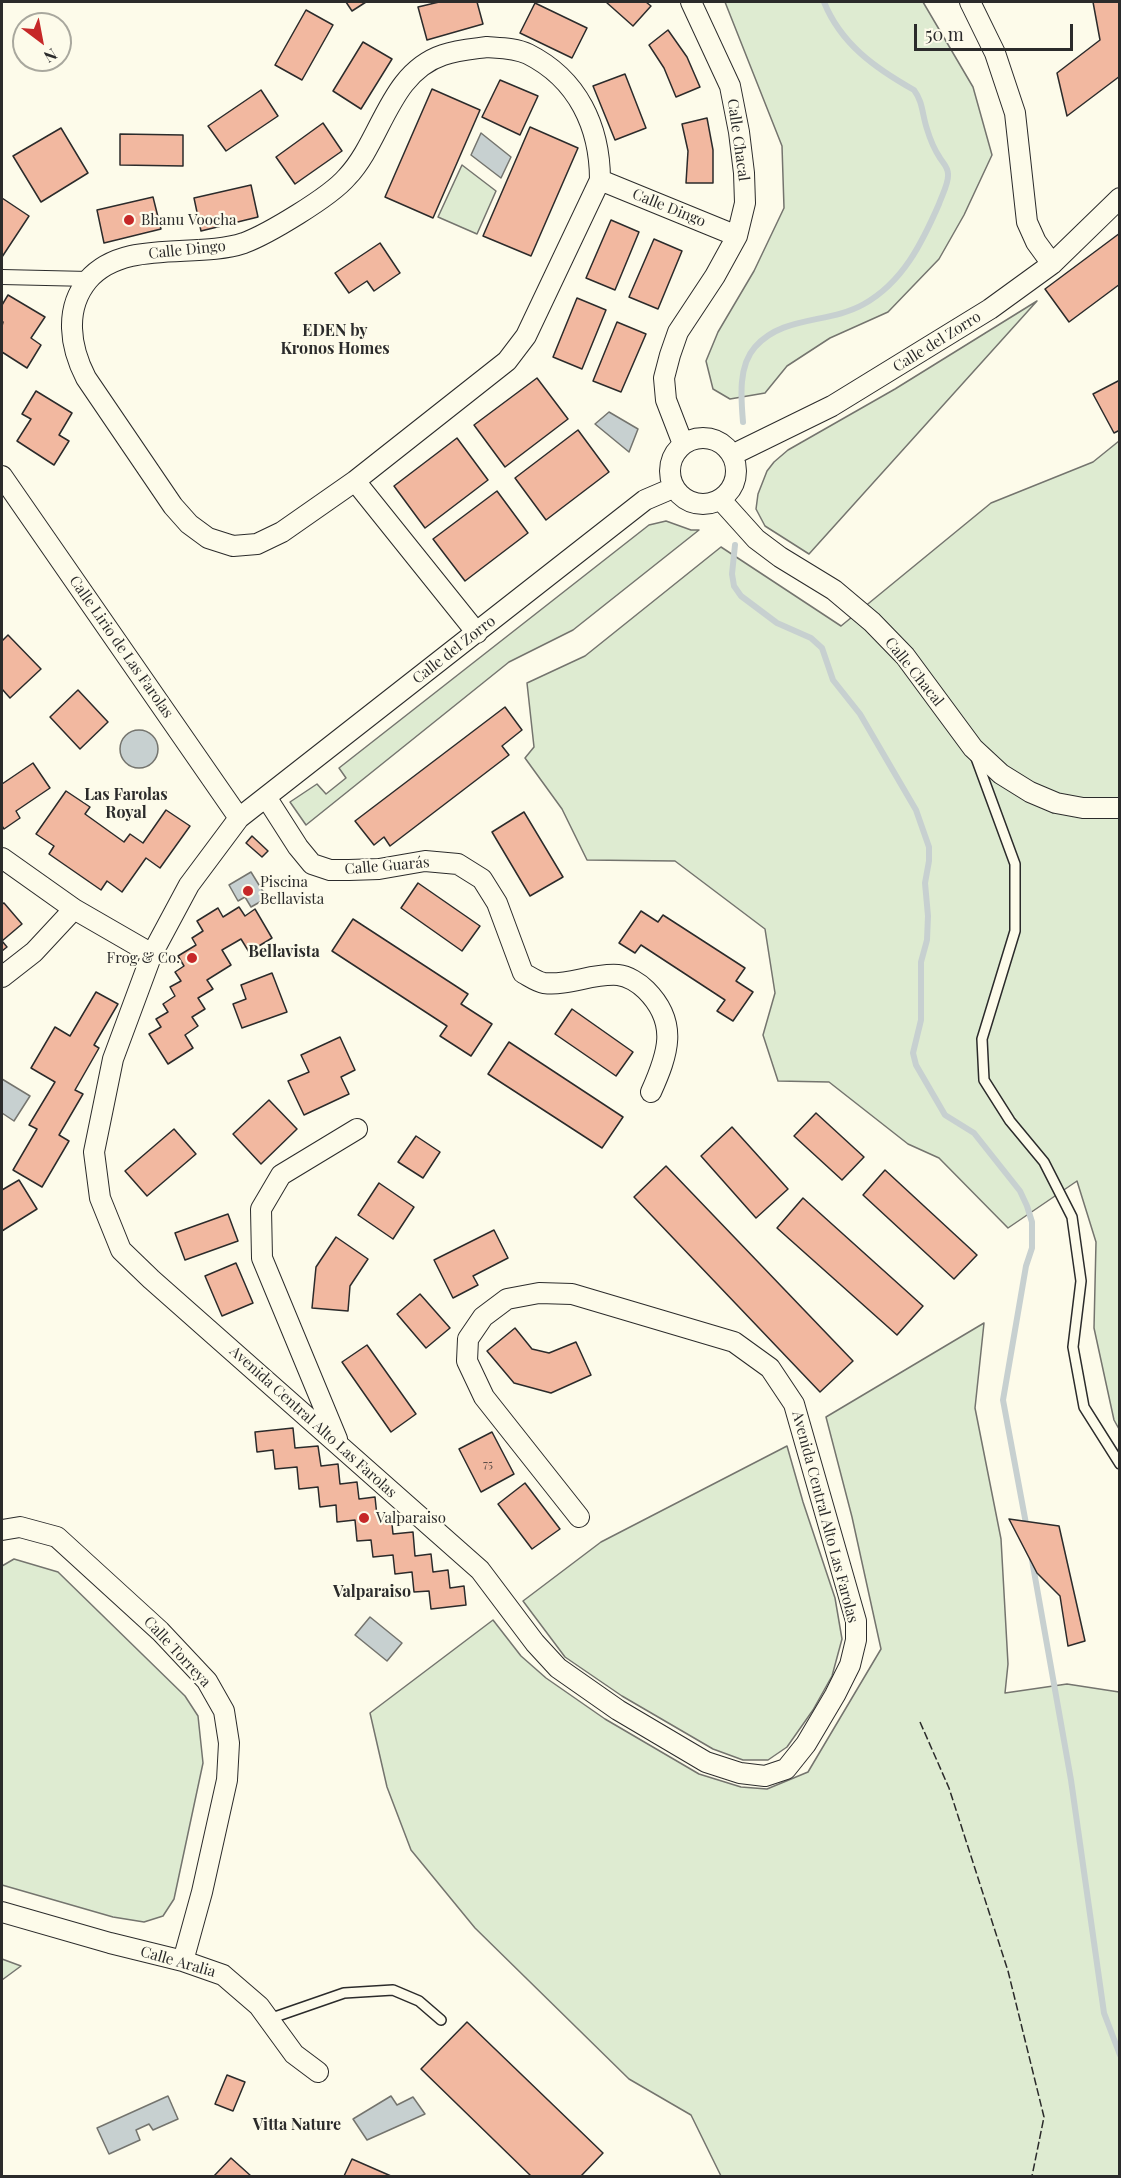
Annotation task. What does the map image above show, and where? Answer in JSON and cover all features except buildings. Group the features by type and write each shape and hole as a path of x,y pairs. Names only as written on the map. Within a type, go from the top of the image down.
{"street":[{"name":"Calle Chacal","path":"683,444 666,400 664,378 678,332 715,276 737,236 745,203 739,132 730,86 691,2"},
{"path":"970,2 995,53 1015,113 1027,222 1036,242 1052,264"},
{"name":"Calle Dingo","path":"487,47 508,48 527,53 560,78 576,94 596,135 600,156 600,180 526,336 507,361 355,481 282,532 257,544 233,546 208,538 189,524 166,496 86,378 76,358 71,339 72,316 78,295 89,279 110,263 131,256 243,243 269,231 321,198 346,178 371,142 406,79 420,66 441,56 487,47"},
{"name":"Calle Dingo","path":"600,180 737,236"},
{"name":"Calle del Zorro","path":"732,455 832,406 990,309 1052,264 1119,198"},
{"path":"2,277 89,279"},
{"path":"707,437 726,446 732,455 736,466 736,477 732,488 714,503 702,505 691,503 673,488 669,478 669,467 672,457 683,444 696,438 707,437"},
{"name":"Calle Lirio de Las Farolas","path":"2,476 239,818"},
{"path":"355,481 477,633"},
{"name":"Calle del Zorro","path":"239,818 645,500 673,488"},
{"name":"Calle Chacal","path":"720,499 756,539 780,557 834,590 872,622 905,656 973,748 1001,774 1030,792 1056,804 1083,808 1119,808"},
{"name":"Calle Guarás","path":"266,797 298,847 312,864 330,870 349,870 425,861 458,864 482,879 497,903 523,973 542,983 565,983 588,977 619,975 638,983 655,999 666,1020 668,1043 663,1067 651,1092"},
{"name":"Avenida Central Alto Las Farolas","path":"239,818 189,885 152,954 111,1070 94,1152 100,1198 121,1250 480,1570 535,1643 558,1668 618,1710 706,1762 740,1773 765,1776 786,1768 806,1744 850,1665 856,1640 856,1621 794,1404 770,1368 734,1342 572,1294 539,1293 507,1299 483,1317 468,1339 467,1362 484,1397 579,1517"},
{"path":"2,858 74,909 152,954"},
{"path":"2,977 34,952 74,909"},
{"path":"339,1445 262,1258 261,1209 281,1175 357,1129"},
{"name":"Calle Torreya","path":"2,1530 21,1527 57,1537 168,1640 207,1681 224,1711 229,1743 226,1780 202,1892 183,1961"},
{"name":"Calle Aralia","path":"2,1912 183,1961 223,1975 259,2006 294,2054 318,2072"}],"lane":[{"path":"973,748 1015,864 1015,931 982,1039 984,1080 1010,1121 1044,1162 1072,1217 1081,1281 1073,1347 1084,1407 1119,1464"},
{"path":"269,2019 344,1993 393,1990 419,2001 441,2020"}],"green space":[{"path":"725,2 923,2 973,87 992,155 964,215 939,259 888,312 830,338 787,366 765,393 730,399 713,389 706,361 718,332 754,271 784,208 782,146"},
{"path":"462,165 496,191 477,234 438,217"},
{"path":"1037,301 809,554 765,526 756,509 758,494 767,471 788,450 895,389"},
{"path":"1119,441 1119,1429 1114,1420 1094,1328 1096,1242 1077,1181 1008,1228 939,1158 908,1144 829,1082 778,1081 763,1035 775,993 765,929 675,861 587,860 562,809 525,758 534,747 527,683 585,656 721,547 841,626 991,503 1093,462"},
{"path":"666,521 691,530 699,530 573,630 509,662 306,825 290,802 317,784 326,794 346,778 339,768 649,525"},
{"path":"984,1323 975,1408 1001,1539 1008,1664 1005,1693 1067,1684 1119,1692 1119,2176 721,2176 691,2115 629,2079 475,1928 411,1850 387,1787 370,1713 493,1620 521,1656 546,1678 605,1719 699,1774 741,1787 767,1789 808,1772 881,1649 852,1517 826,1417"},
{"path":"787,1446 835,1598 842,1639 832,1676 813,1710 787,1747 768,1760 743,1760 713,1749 622,1696 565,1657 523,1601 601,1542"},
{"path":"14,1559 58,1572 185,1696 198,1716 203,1763 174,1899 163,1916 144,1922 113,1917 2,1885 2,1566"},
{"path":"2,1959 21,1966 2,1980"}],"shaded area":[{"path":"481,133 511,157 501,178 471,155"},
{"path":"609,412 638,429 629,452 595,424"},
{"path":"139,730 153,735 158,749 153,763 139,768 125,763 120,749 125,735"},
{"name":"Piscina Bellavista","path":"251,872 267,898 251,907 245,897 238,901 229,885"},
{"path":"2,1079 30,1096 14,1121 2,1113"},
{"path":"370,1617 402,1643 387,1661 355,1635"},
{"path":"168,2096 178,2119 153,2130 149,2124 136,2130 140,2140 109,2154 97,2128"},
{"path":"391,2096 397,2105 413,2097 425,2114 367,2140 353,2119"}],"waterway":[{"path":"743,422 741,393 743,373 755,347 766,337 779,330 836,315 864,304 890,285 918,247 947,181 947,169 932,144 921,104 914,90 861,54 840,30 824,2"},
{"path":"735,545 732,574 734,586 741,596 777,623 811,638 822,648 833,680 860,714 916,810 929,847 925,883 928,916 927,940 921,962 921,1020 913,1053 916,1065 945,1115 974,1133 1020,1191 1032,1222 1032,1248 1026,1266 1003,1400 1027,1529"},
{"path":"1032,1560 1071,1780 1104,2013 1120,2055"}],"fence":[{"path":"920,1722 949,1788 1008,1971 1044,2117 1032,2176"}],"place":[{"name":"Bhanu Voocha","path":"129,220"},
{"name":"Piscina Bellavista","path":"248,891"},
{"name":"Frog & Co.","path":"192,958"},
{"name":"Valparaiso","path":"364,1518"}],"district":[{"name":"EDEN by Kronos Homes","path":"335,340"},
{"name":"Las Farolas Royal","path":"126,804"},
{"name":"Bellavista","path":"284,952"},
{"name":"Valparaiso","path":"372,1592"},
{"name":"Vitta Nature","path":"297,2125"}]}
